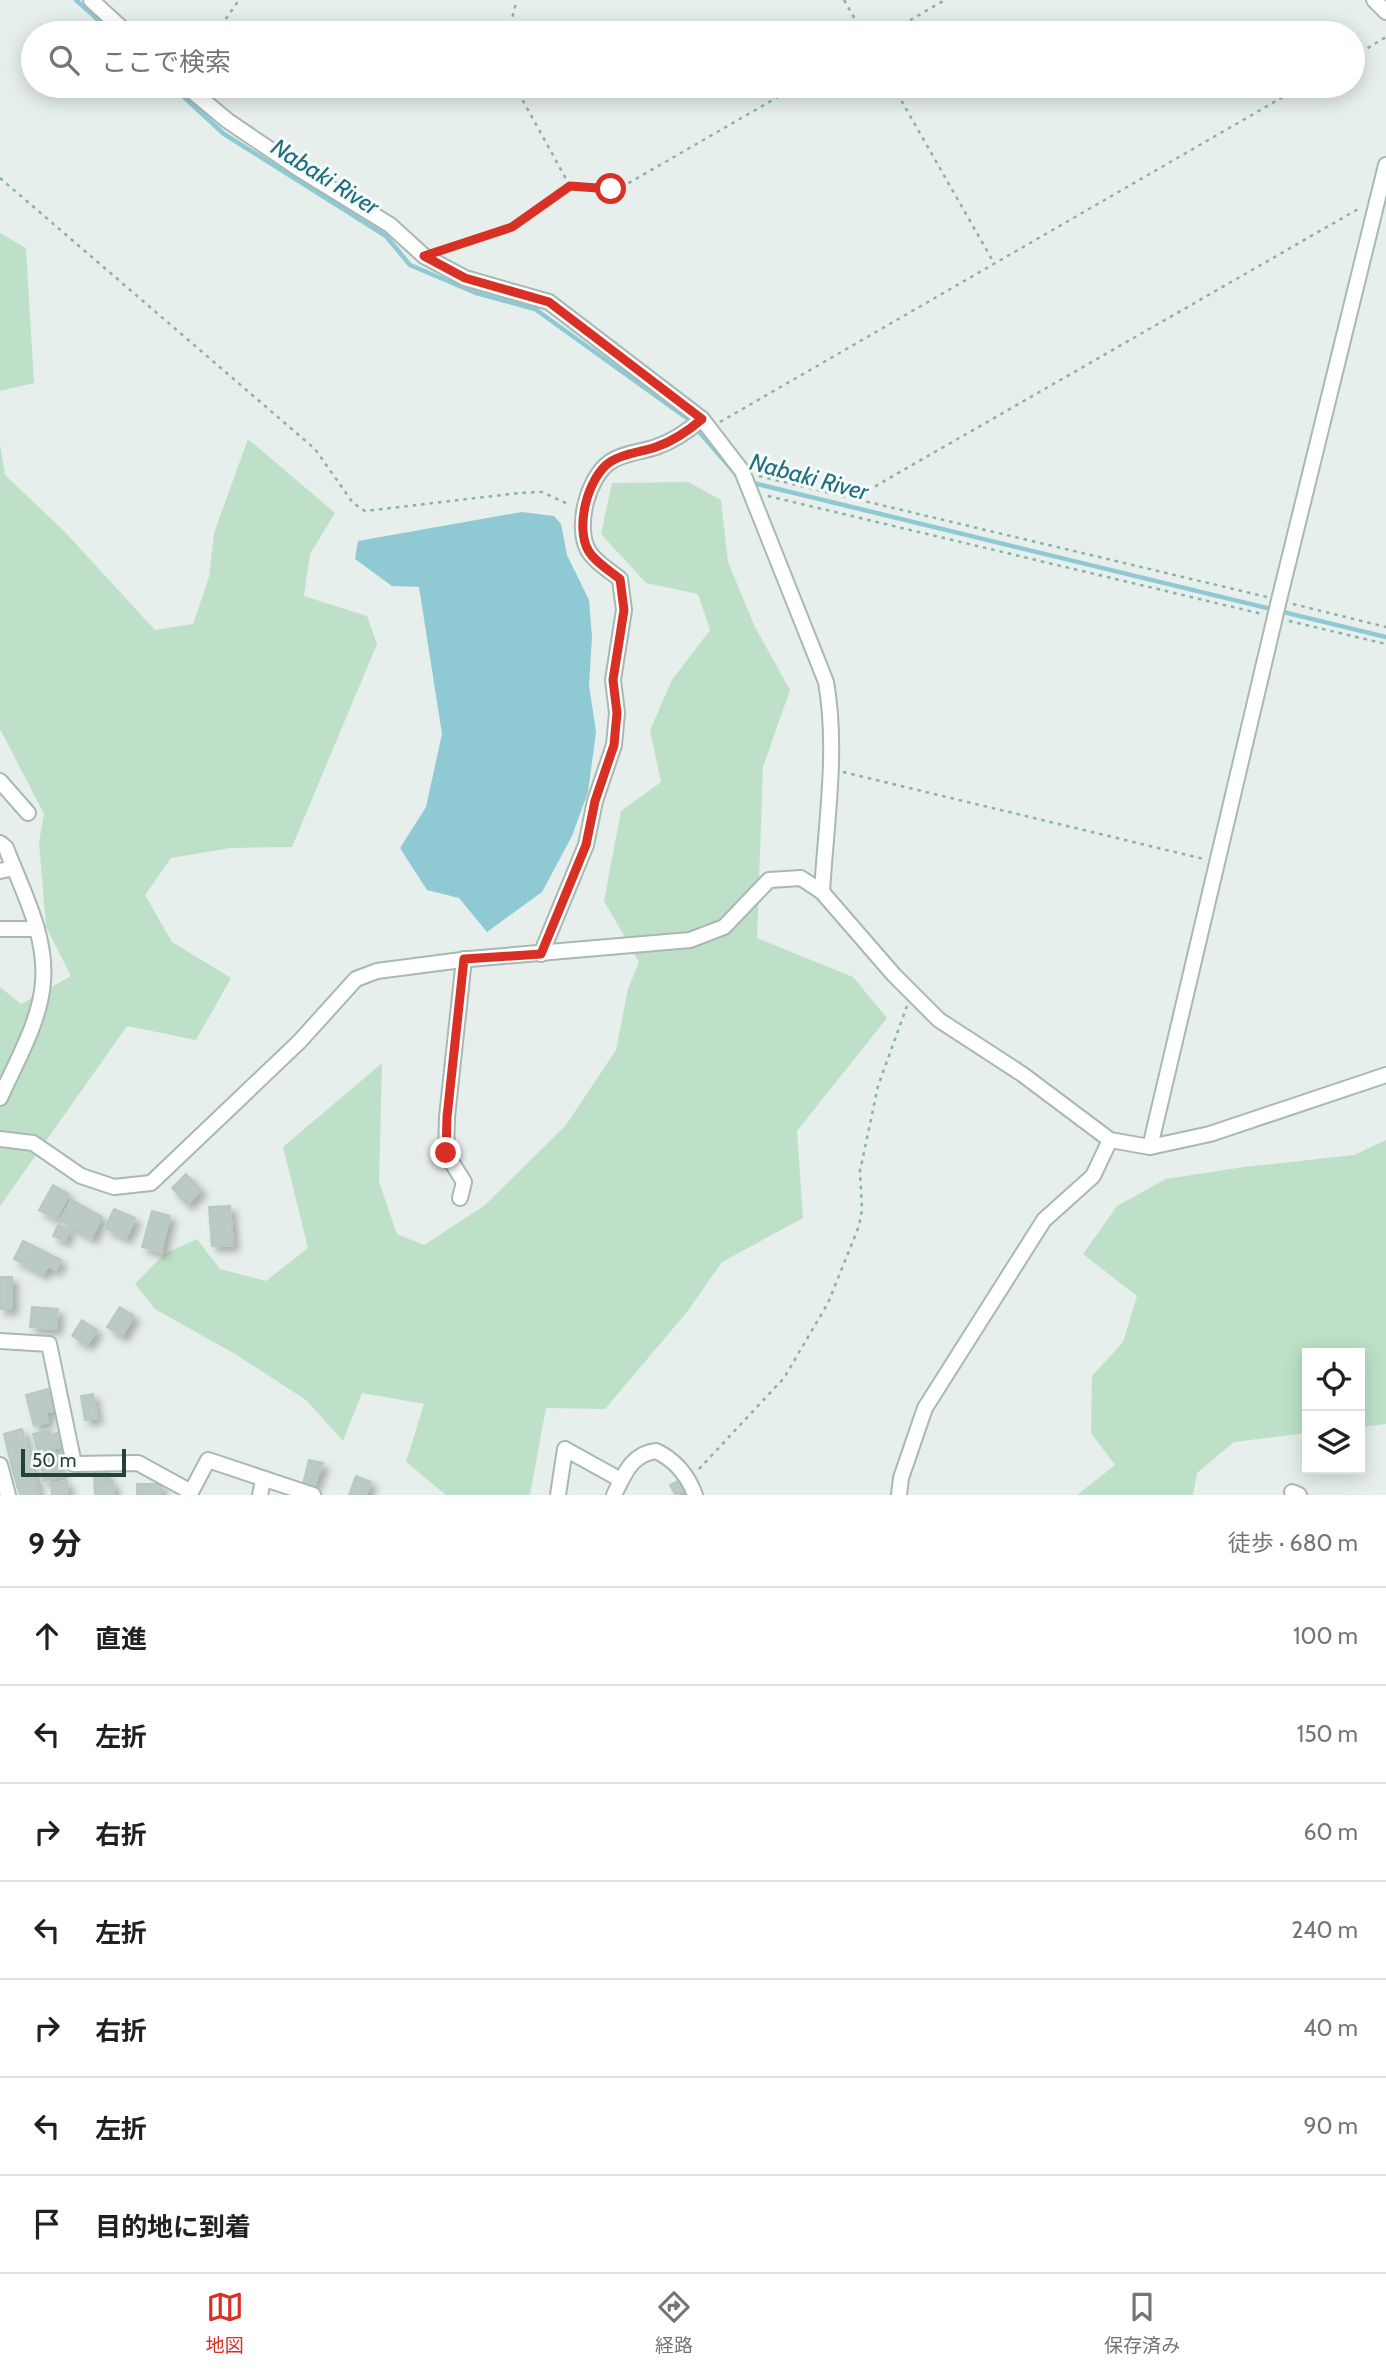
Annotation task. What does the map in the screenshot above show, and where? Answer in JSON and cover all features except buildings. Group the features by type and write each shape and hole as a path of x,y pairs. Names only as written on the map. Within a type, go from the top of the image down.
{"street":[{"path":"90,0 114,21"},
{"path":"1374,0 1386,12"},
{"path":"200,98 228,121 289,163 390,225 424,256 465,278 549,302 706,424 742,471 826,682 830,702 830,769 822,892"},
{"path":"1150,1147 1279,600 1386,165"},
{"path":"541,954 586,845 595,801 614,745 617,713 613,680 624,610 620,579 589,553 582,536 584,515 599,470 613,460 659,446 690,429 706,424"},
{"path":"0,781 28,813"},
{"path":"0,844 6,848 7,869 37,929 43,982 33,1023 0,1098"},
{"path":"0,1139 33,1143 81,1176 114,1187 151,1183 234,1101 299,1042 356,979 377,971 464,959 690,940 724,927 769,880 801,878 822,892 939,1020 1022,1074 1110,1140 1150,1147 1210,1133 1386,1075"},
{"path":"0,929 37,929"},
{"path":"460,1198 464,1182 446,1153 446,1141 464,959"},
{"path":"899,1495 901,1478 925,1408 1044,1220 1093,1176 1110,1140"},
{"path":"0,1341 49,1344 74,1464 138,1463 191,1492 208,1460 313,1495"},
{"path":"558,1495 565,1449 621,1480"},
{"path":"614,1495 629,1465 641,1455 656,1451 666,1456 689,1479 695,1495"},
{"path":"0,1465 8,1495"},
{"path":"260,1495 263,1480"}],"path":[{"path":"224,21 239,0"},
{"path":"511,21 517,0"},
{"path":"844,0 856,21"},
{"path":"909,21 945,0"},
{"path":"1365,50 1386,37"},
{"path":"521,98 570,186"},
{"path":"424,256 512,227 570,186 611,189 627,184 776,98"},
{"path":"900,98 994,263"},
{"path":"706,424 1281,98"},
{"path":"0,178 315,449 353,503 365,511 475,496 542,492 564,500 584,515"},
{"path":"852,499 1378,197"},
{"path":"742,471 1386,627"},
{"path":"751,492 1386,644"},
{"path":"830,769 1217,862"},
{"path":"689,1479 784,1378 828,1303 859,1226 862,1210 860,1171 878,1086 912,993"}],"green space":[{"path":"0,233 26,248 34,383 0,391"},
{"path":"248,439 335,513 310,554 304,596 367,616 377,644 292,847 230,848 171,858 145,895 172,942 231,978 196,1040 127,1026 0,1206 0,987 21,1004 71,976 46,927 39,842 44,814 0,729 0,444 5,475 63,530 155,630 193,624 209,577 214,533"},
{"path":"688,482 721,500 728,562 755,627 790,690 763,767 757,938 853,977 887,1018 797,1131 803,1218 722,1262 687,1312 605,1409 546,1408 530,1495 446,1495 406,1462 424,1404 362,1393 343,1441 306,1400 235,1354 155,1309 135,1284 164,1254 197,1239 220,1269 266,1281 308,1248 283,1147 382,1063 379,1182 397,1234 424,1245 484,1206 566,1125 616,1050 628,989 639,962 604,901 621,811 661,782 650,730 672,680 710,630 698,594 646,583 601,534 612,483"},
{"path":"1386,1140 1386,1424 1365,1426 1365,1348 1302,1348 1302,1434 1234,1442 1197,1473 1193,1495 1077,1495 1115,1465 1091,1433 1092,1376 1123,1342 1137,1296 1083,1254 1117,1206 1166,1179 1354,1155"}],"water":[{"path":"522,512 554,516 561,524 567,555 589,600 592,637 589,685 596,732 588,792 572,836 542,892 487,932 459,898 427,890 400,848 426,807 442,734 419,587 392,586 355,559 358,541"}],"waterway":[{"name":"Nabaki River","path":"76,0 100,21"},
{"name":"Nabaki River","path":"185,98 224,134 386,236 410,265 476,293 535,309 688,419 741,480"},
{"name":"Nabaki River","path":"749,482 1386,637"}],"route":[{"path":"446,1153 447,1117 464,959 541,954 572,873 586,845 595,801 614,745 617,713 613,680 624,610 620,579 589,553 582,536 584,515 593,482 599,470 613,460 682,436 702,419 549,302 465,278 424,256 512,227 570,186 611,189"}]}
